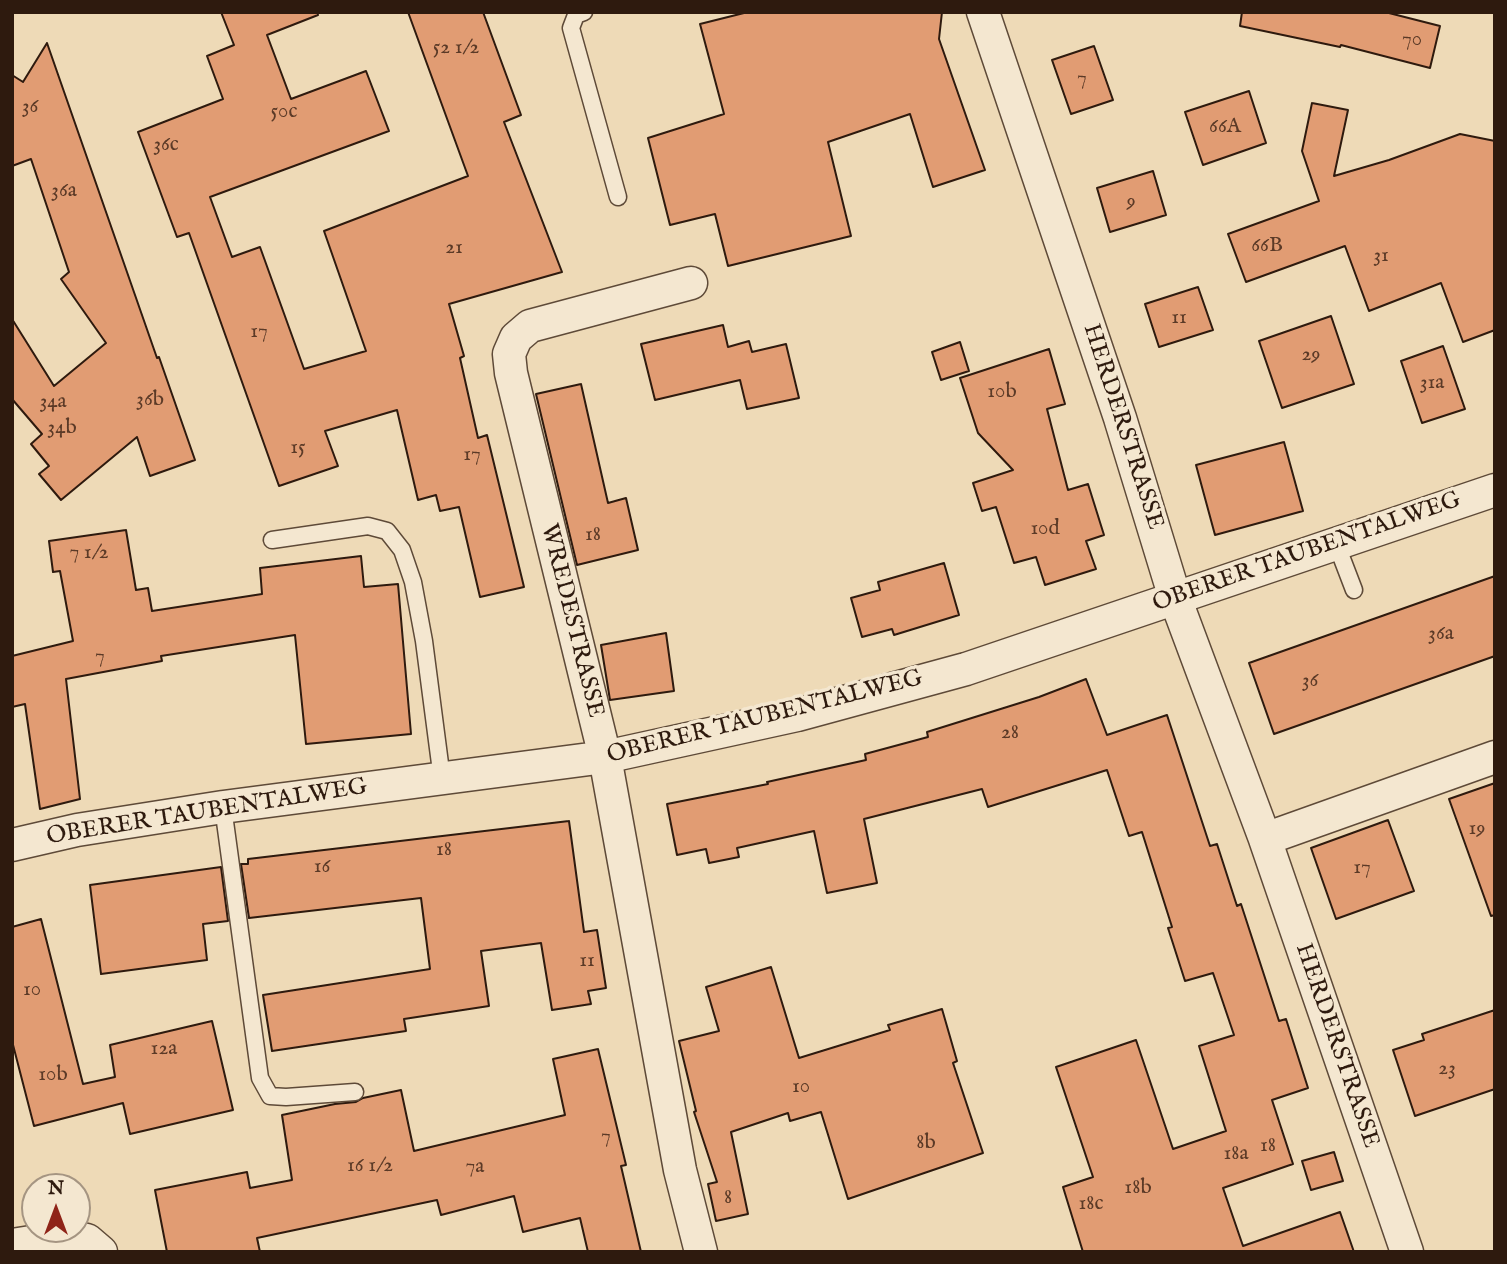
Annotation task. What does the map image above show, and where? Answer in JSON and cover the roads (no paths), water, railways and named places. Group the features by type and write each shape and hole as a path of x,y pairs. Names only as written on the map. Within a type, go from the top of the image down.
{"street":[{"name":"HERDERSTRASSE","path":"983,12 1120,418 1175,598 1265,839 1407,1252"},
{"name":"WREDESTRASSE","path":"691,283 530,326 516,338 509,354 604,757 680,1170 701,1252"},
{"name":"OBERER TAUBENTALWEG","path":"12,845 77,830 223,807 604,757 797,715 967,668 1495,490"},
{"path":"1265,839 1495,757"},
{"path":"12,1245 69,1236 88,1240 101,1252"}],"lane":[{"path":"584,12 576,15 571,28 618,197"},
{"path":"272,540 368,526 387,531 402,550 413,582 424,641 442,779"},
{"path":"1336,543 1354,590"},
{"path":"223,807 260,1078 270,1096 355,1091"}]}
